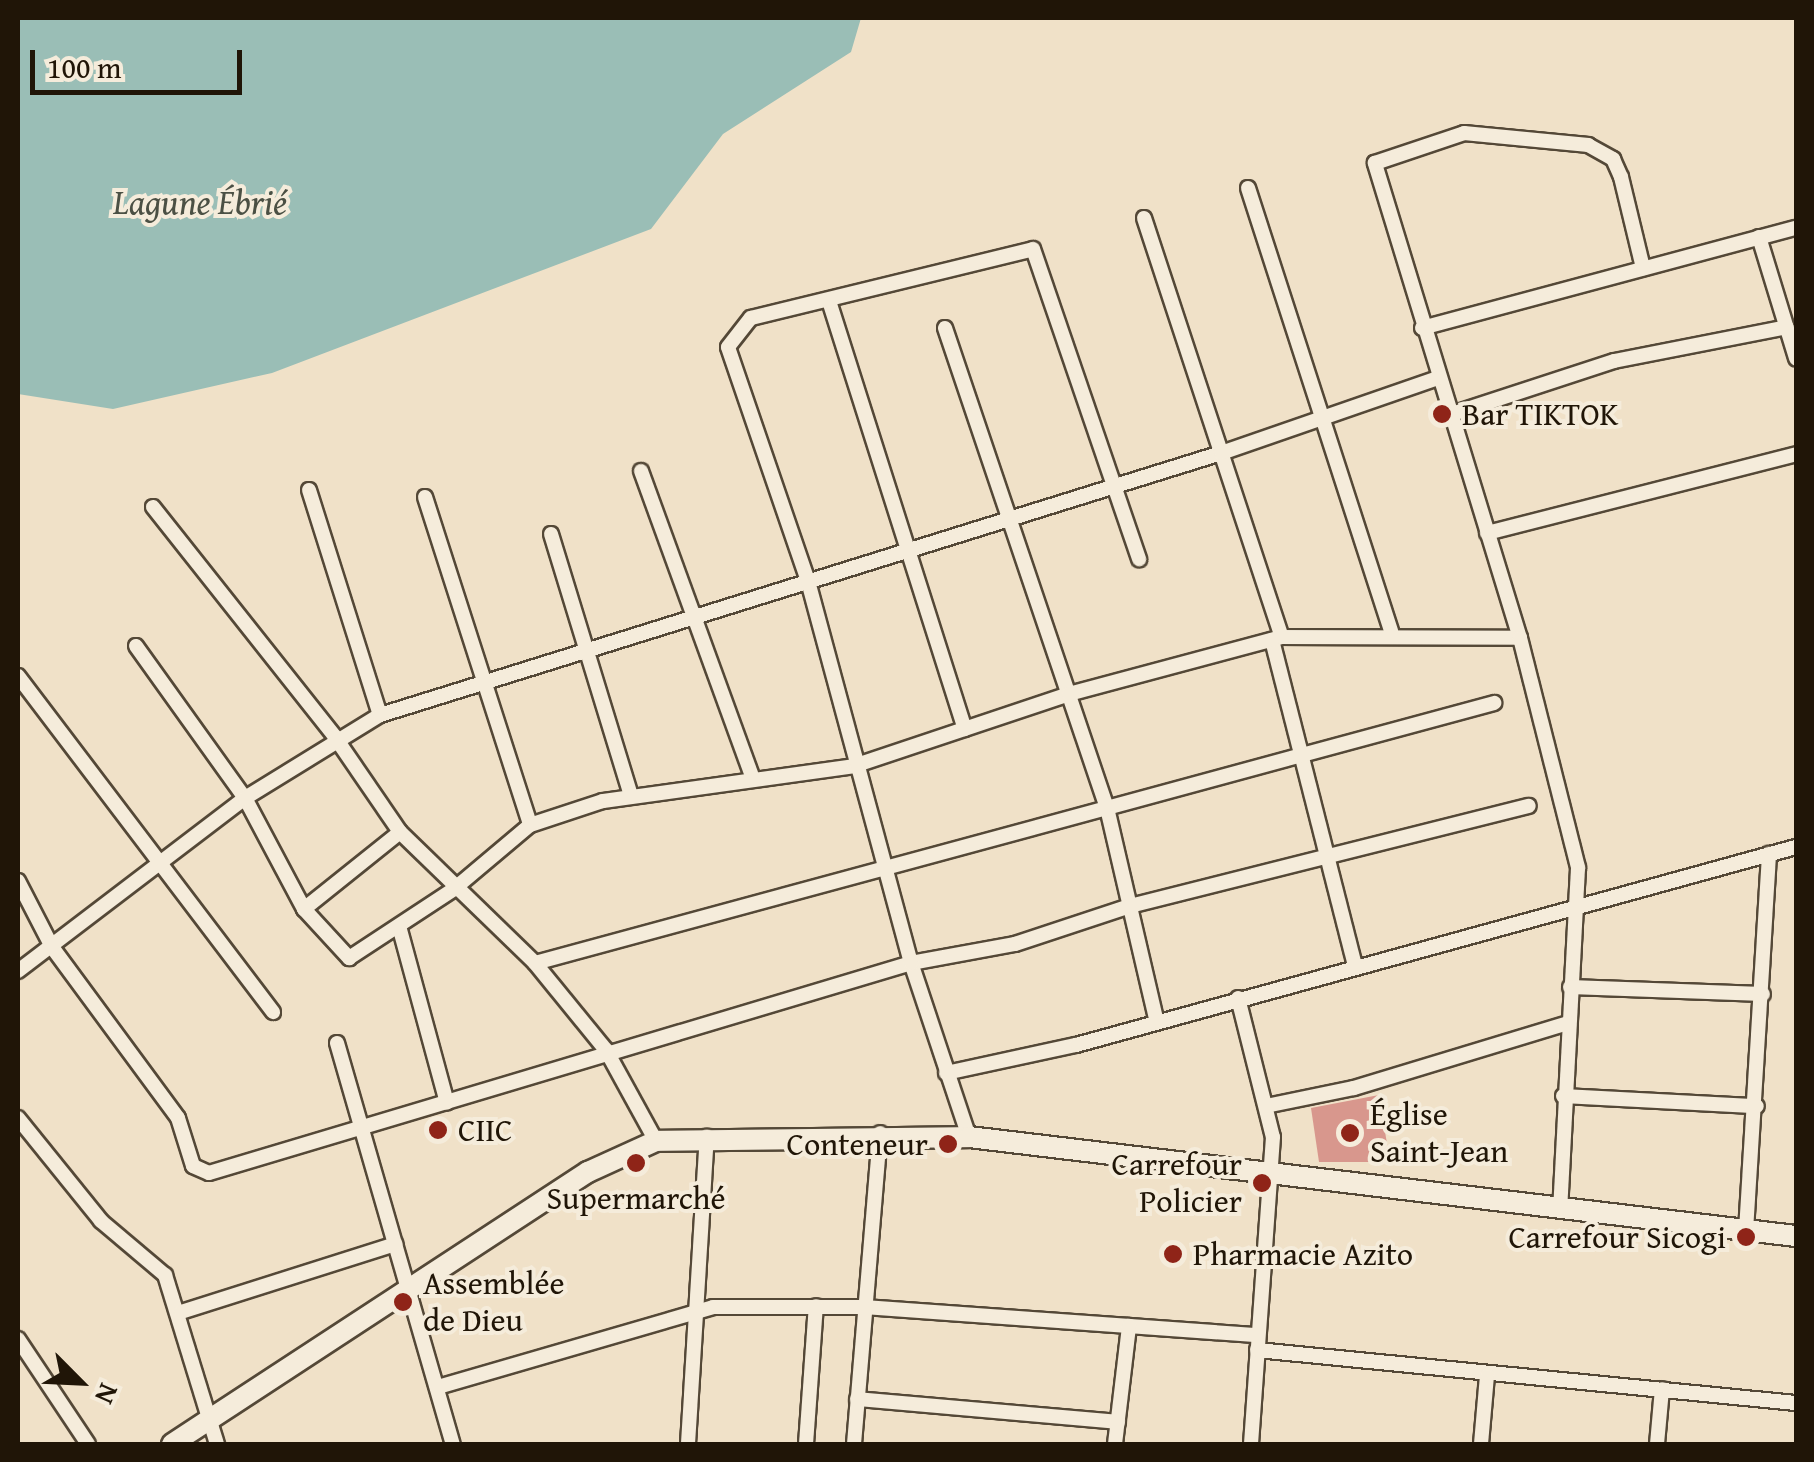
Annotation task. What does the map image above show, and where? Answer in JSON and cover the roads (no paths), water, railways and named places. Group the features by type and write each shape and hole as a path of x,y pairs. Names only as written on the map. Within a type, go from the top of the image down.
{"street":[{"path":"1560,1209 1576,848 1520,638 1375,172 1384,158 1424,142 1496,134 1605,152 1621,176 1643,268"},
{"path":"1248,188 1391,632"},
{"path":"1144,218 1277,638 1302,757 1355,965"},
{"path":"1422,328 1796,228"},
{"path":"1760,237 1796,358"},
{"path":"969,1136 883,868 808,581 727,359 751,318 830,304 1033,250 1138,559"},
{"path":"830,304 965,728"},
{"path":"1450,415 1614,361 1787,327"},
{"path":"946,328 1108,808 1156,1018"},
{"path":"18,970 246,798 335,737 380,714 589,654 1010,515 1221,453 1437,378"},
{"path":"1487,532 1796,454"},
{"path":"641,470 752,778"},
{"path":"309,490 380,714"},
{"path":"425,497 530,826"},
{"path":"153,507 335,737 400,832 454,889 535,963 606,1050 656,1142"},
{"path":"551,534 632,795"},
{"path":"136,646 246,798 304,909 343,958 454,889 530,826 632,795 854,766 1069,694 1277,638 1391,632 1520,638"},
{"path":"18,676 273,1012"},
{"path":"535,963 1494,703"},
{"path":"18,881 52,946 170,1106 200,1172 362,1132 606,1050 911,964 1014,944 1130,906 1328,860 1529,806"},
{"path":"304,909 400,832"},
{"path":"946,1073 1238,998 1575,902 1796,847"},
{"path":"1746,1231 1757,1106 1769,854"},
{"path":"398,926 447,1103"},
{"path":"1570,987 1762,994"},
{"path":"1238,998 1266,1106 1271,1170 1251,1444"},
{"path":"1266,1106 1354,1088 1568,1023"},
{"path":"337,1043 453,1444"},
{"path":"1563,1096 1757,1106"},
{"path":"18,1118 101,1222 153,1259 181,1312 217,1444"},
{"path":"854,1444 880,1132"},
{"path":"172,1444 588,1172 656,1142 880,1132 969,1136 1796,1236"},
{"path":"686,1444 707,1137"},
{"path":"181,1312 396,1244"},
{"path":"806,1444 816,1306"},
{"path":"438,1387 697,1310 816,1306 1130,1326 1487,1376 1796,1403"},
{"path":"1115,1444 1130,1326"},
{"path":"18,1339 88,1444"},
{"path":"1481,1444 1487,1376"},
{"path":"1657,1444 1662,1389"},
{"path":"858,1399 1118,1422"}],"water":[{"name":"Lagune Ébrié","path":"18,18 861,18 851,52 723,134 651,229 272,373 113,409 18,394"}],"place":[{"name":"Bar TIKTOK","path":"1442,414"},
{"name":"CIIC","path":"438,1130"},
{"name":"Église Saint-Jean","path":"1350,1133"},
{"name":"Conteneur","path":"948,1144"},
{"name":"Supermarché","path":"636,1163"},
{"name":"Carrefour Policier","path":"1262,1183"},
{"name":"Carrefour Sicogi","path":"1746,1237"},
{"name":"Pharmacie Azito","path":"1173,1254"},
{"name":"Assemblée de Dieu","path":"403,1302"}]}
